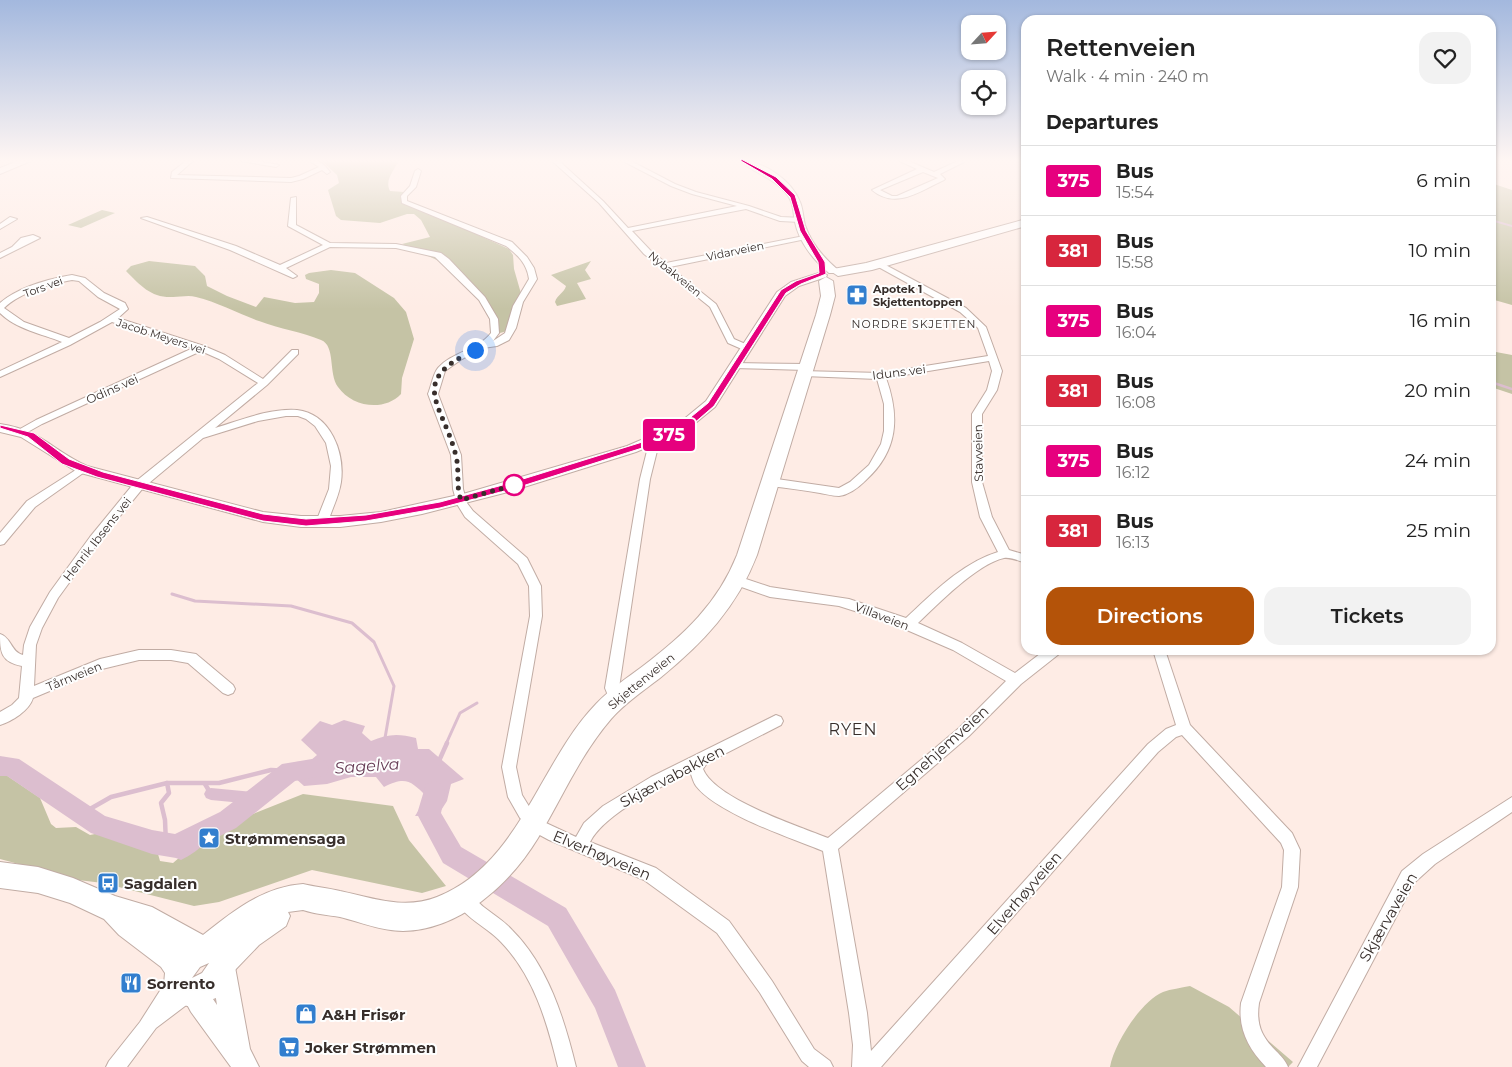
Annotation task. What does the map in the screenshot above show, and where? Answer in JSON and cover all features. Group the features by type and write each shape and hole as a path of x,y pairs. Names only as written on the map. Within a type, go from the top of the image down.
{"main road":[{"path":"830,277 1021,223"},
{"name":"Skjettenveien","path":"185,984 212,983 214,957 242,942 281,913 313,900 402,917 439,910 470,891 516,848 534,821 578,744 598,718 616,699 692,639 717,611 737,581 805,370 830,277"},
{"path":"0,875 27,878 54,885 113,910 142,917 214,957 242,1059"},
{"path":"113,910 132,928 151,939 170,954 185,984 242,1059"}],"street":[{"path":"293,210 292,226 329,245"},
{"path":"423,210 509,244 521,254 532,273 533,279 516,309 511,334 501,342 483,346 458,357 442,370 433,394 456,455 461,500"},
{"name":"Nybakveien","path":"608,210 664,266 713,306 731,341 747,348"},
{"path":"627,230 732,210"},
{"path":"754,210 777,219 800,220"},
{"path":"0,428 23,431 38,439 61,459 82,469 263,518 322,522 395,514 461,500 649,443 675,432 701,414 711,404 781,294 804,280 830,277 806,237 798,210"},
{"path":"145,218 233,248 280,268 293,276"},
{"path":"0,227 13,219"},
{"name":"Vidarveien","path":"664,266 806,237"},
{"path":"280,268 329,245 396,246 442,257 482,299 494,318 495,333 483,346"},
{"path":"0,256 15,248"},
{"name":"Stavveien","path":"872,265 963,310 982,327 997,371 996,381 978,414 977,482 986,517 1005,554"},
{"name":"Tors vei","path":"69,341 13,319 2,312 0,308 3,302 64,278 80,278 100,294 122,305 124,309 122,312 111,319"},
{"path":"0,374 111,319"},
{"name":"Jacob Meyers vei","path":"111,319 201,348 222,357 264,383"},
{"name":"Odins vei","path":"23,431 38,422 201,348"},
{"name":"Henrik Ibsens vei","path":"28,694 29,660 33,636 47,607 94,540 140,485 264,383 295,352"},
{"name":"Iduns vei","path":"736,366 880,376 994,358"},
{"path":"770,482 839,492 869,473 880,462 889,438 886,392 880,376"},
{"path":"200,436 286,412 308,415 320,424 330,437 336,454 336,480 322,522"},
{"path":"616,699 612,688 644,478 652,452 649,443"},
{"path":"0,541 31,504 82,469"},
{"name":"Elverhøyveien","path":"461,500 469,514 523,560 536,586 536,616 509,766 515,798 520,807 549,833 650,874 723,927 766,986 808,1055 824,1067"},
{"path":"907,625 961,578 980,566 1005,554 1021,558"},
{"name":"Villaveien","path":"737,581 772,592 811,596 850,604 882,614 991,665 1016,680"},
{"path":"0,639 12,658 20,661 29,660"},
{"name":"Tårnveien","path":"28,694 100,664 139,655 171,655 191,658 228,689"},
{"name":"Egnehjemveien","path":"830,846 964,732 1016,680 1048,655"},
{"path":"1161,655 1184,728 1287,838 1292,850 1290,887 1250,1003 1247,1019 1250,1032 1279,1067"},
{"path":"0,719 21,706 28,694"},
{"name":"Skjærvabakken","path":"580,845 589,828 602,815 656,782 776,721"},
{"name":"Elverhøyveien","path":"869,1067 1153,748 1172,732 1184,728"},
{"path":"701,760 696,768 701,781 721,796 770,822 830,846 858,1013 862,1045 861,1067"},
{"name":"Skjærvaveien","path":"1306,1067 1408,877 1429,859 1512,804"},
{"path":"470,891 472,909 506,935 525,959 536,977 553,1018 567,1067"},
{"path":"115,1067 185,984"}],"shaded area":[{"path":"102,210 115,213 81,228 68,225"},
{"path":"334,210 422,210 509,249 513,255 514,269 522,297 507,331 500,333 488,307 439,261 402,244 430,237 421,220 414,214 407,214 380,223 341,220 336,216"},
{"path":"1496,210 1512,210 1512,305 1496,300"},
{"path":"149,261 195,266 205,276 207,286 256,307 264,297 295,303 314,302 319,293 319,284 306,279 305,275 309,273 331,270 355,273 394,298 406,312 414,339 402,378 401,394 394,400 377,405 368,405 351,399 344,394 335,381 329,348 326,343 267,324 204,299 190,296 165,297 152,293 126,271 131,266"},
{"path":"591,261 585,270 591,279 577,283 586,299 557,306 555,302 566,286 551,275"},
{"path":"1496,352 1512,355 1512,394 1496,389"},
{"path":"0,771 40,798 51,824 56,828 76,827 90,835 100,833 132,845 140,844 158,854 160,861 173,863 180,857 179,855 220,827 303,794 393,806 409,840 446,886 422,893 312,870 219,902 194,906 103,883 78,880 0,859"},
{"path":"1190,986 1229,1007 1293,1062 1288,1067 1110,1067 1123,1036 1146,1004 1163,992"}],"water":[{"path":"344,720 365,726 362,733 371,741 393,735 416,738 418,749 429,749 464,779 451,784 447,801 438,815 415,816 427,797 417,787 408,782 398,782 384,787 376,777 351,777 327,784 304,786 294,777 296,762 310,761 317,755 301,740 320,721 332,725"}],"waterway":[{"path":"1496,221 1512,226"},
{"path":"1496,384 1512,389"},
{"path":"172,594 195,601 291,606 352,623 374,642 394,686 385,738"},
{"path":"446,744 460,713 477,703"},
{"path":"438,763 447,743"},
{"name":"Sagelva","path":"0,766 11,766 99,825 152,842 176,846 228,820 290,771 318,768"},
{"path":"167,783 219,783 271,770 290,771"},
{"path":"83,813 111,797 167,783"},
{"path":"166,844 165,820 161,803 169,793 167,783"},
{"path":"205,784 211,794"},
{"name":"Sagelva","path":"434,792 429,814 452,855 557,917 605,1000 632,1067"},
{"path":"211,794 253,798"},
{"path":"181,853 198,841"}],"bus line":[{"name":"375","path":"0,428 23,431 31,435 57,456 76,466 263,518 286,521 331,522 401,513 472,497 655,441 675,432 701,414 711,404 783,292 798,282 823,274 822,262 803,231 798,210"}],"place":[{"name":"Apotek 1 Skjettentoppen","path":"857,295"},
{"name":"Strømmensaga","path":"209,838"},
{"name":"Sagdalen","path":"108,883"},
{"name":"Sorrento","path":"131,983"},
{"name":"A&H Frisør","path":"306,1014"},
{"name":"Joker Strømmen","path":"289,1047"}],"district":[{"name":"NORDRE SKJETTEN","path":"914,324"},
{"name":"RYEN","path":"853,729"}],"route":[{"path":"475,350 458,357 442,370 436,381 433,394 437,409 456,455 459,494 461,500 514,485"}]}
